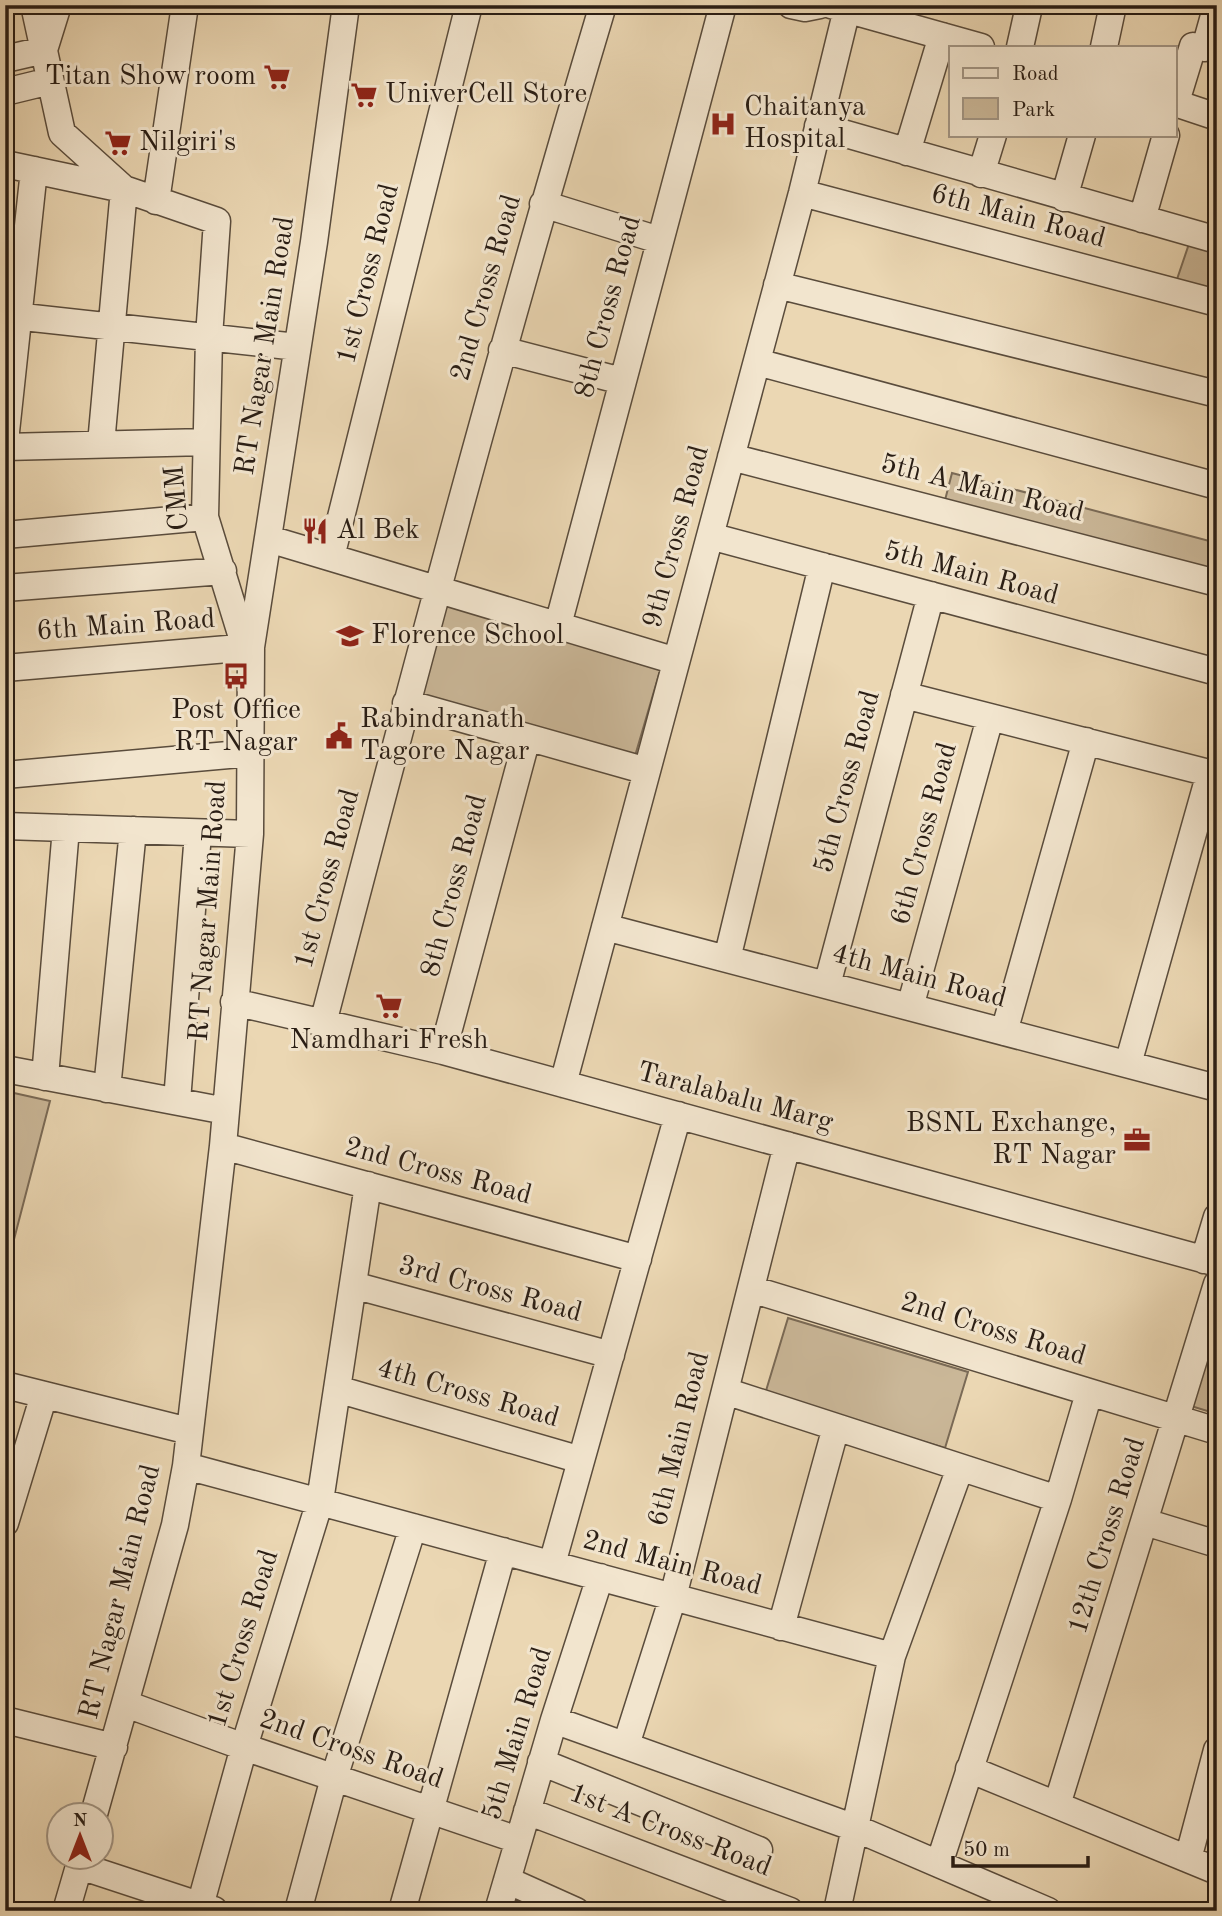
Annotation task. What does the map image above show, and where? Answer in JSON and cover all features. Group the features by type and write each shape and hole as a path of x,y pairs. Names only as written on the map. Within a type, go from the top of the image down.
{"street":[{"path":"34,5 62,133 124,189"},
{"path":"44,50 58,5"},
{"path":"156,201 185,5"},
{"name":"RT Nagar Main Road","path":"98,1800 175,1525 186,1466 223,1146 250,834 251,647 314,242 346,5"},
{"name":"1st Cross Road","path":"331,558 469,5"},
{"name":"2nd Cross Road","path":"436,589 543,204 603,5"},
{"name":"8th Cross Road","path":"558,625 723,5"},
{"path":"791,5 805,8 820,5"},
{"path":"1104,46 1113,5"},
{"path":"1176,102 1217,5"},
{"path":"842,7 977,46"},
{"name":"9th Cross Road","path":"563,1084 802,193 842,7"},
{"path":"1020,46 1028,11"},
{"path":"907,152 942,36"},
{"path":"5,59 44,50"},
{"path":"5,92 50,81"},
{"path":"1176,104 1217,117"},
{"path":"818,126 1217,240"},
{"path":"981,174 993,136"},
{"path":"1064,198 1082,136"},
{"path":"1142,219 1166,136"},
{"path":"5,164 124,189 217,221 209,337"},
{"path":"5,441 12,316 34,170"},
{"path":"101,444 124,189"},
{"name":"6th Main Road","path":"802,193 1217,303"},
{"path":"543,204 659,240"},
{"path":"778,285 1217,394"},
{"path":"12,316 297,347"},
{"name":"CMM","path":"209,337 205,517 242,634 251,647"},
{"path":"502,350 622,381"},
{"path":"757,362 1217,486"},
{"path":"5,447 206,442"},
{"name":"5th A Main Road","path":"731,457 1217,583"},
{"path":"5,535 205,517"},
{"name":"5th Main Road","path":"710,536 1217,672"},
{"path":"269,539 676,661"},
{"path":"727,959 822,566"},
{"path":"5,588 223,571"},
{"name":"1st Cross Road","path":"323,1023 436,589"},
{"name":"5th Cross Road","path":"827,985 931,595"},
{"name":"6th Main Road","path":"5,667 251,647"},
{"path":"904,695 1213,774 1128,1065"},
{"path":"406,703 647,771"},
{"name":"6th Cross Road","path":"910,1007 990,718"},
{"name":"8th Cross Road","path":"443,1051 527,738"},
{"path":"1004,1032 1086,741"},
{"path":"5,775 251,753"},
{"path":"5,826 250,834"},
{"path":"45,1077 66,828"},
{"path":"107,1089 133,830"},
{"path":"177,1101 198,833"},
{"name":"4th Main Road","path":"605,927 1217,1088"},
{"name":"Taralabalu Marg","path":"234,1002 443,1051 1210,1261"},
{"path":"5,1069 226,1111"},
{"path":"552,1564 678,1115"},
{"name":"6th Main Road","path":"626,1745 673,1597 787,1145"},
{"name":"2nd Cross Road","path":"223,1146 638,1259"},
{"name":"1st Cross Road","path":"207,1908 244,1747 320,1502 368,1185"},
{"path":"1210,1261 1217,1217"},
{"name":"12th Cross Road","path":"1057,1805 1217,1284"},
{"name":"3rd Cross Road","path":"353,1285 611,1355"},
{"name":"2nd Cross Road","path":"751,1289 1217,1431"},
{"path":"5,1385 190,1431"},
{"name":"4th Cross Road","path":"337,1389 581,1460"},
{"path":"725,1391 1058,1499"},
{"path":"939,1864 1090,1393"},
{"path":"5,1523 44,1395"},
{"path":"781,1626 836,1427"},
{"name":"2nd Main Road","path":"186,1466 892,1656"},
{"path":"837,1911 892,1656 960,1468"},
{"path":"1145,1522 1217,1544"},
{"path":"298,1911 334,1778 413,1527"},
{"path":"402,1911 503,1551"},
{"name":"5th Main Road","path":"498,1911 541,1762 600,1577"},
{"name":"2nd Cross Road","path":"126,1704 518,1840"},
{"path":"5,1720 114,1746"},
{"path":"554,1720 855,1828 1048,1911"},
{"path":"1188,1859 1217,1750"},
{"path":"541,1762 759,1850"},
{"path":"969,1769 1217,1871"},
{"name":"1st A Cross Road","path":"527,1811 790,1911"},
{"path":"66,1911 78,1870"},
{"path":"105,1870 207,1908"},
{"path":"507,1880 576,1911"}],"green space":[{"path":"1192,235 1217,243 1217,303 1173,291"},
{"path":"952,473 1217,543 1217,576 944,504"},
{"path":"443,603 662,664 635,756 417,695"},
{"path":"5,1091 50,1101 5,1274"},
{"path":"788,1318 968,1372 945,1448 765,1394"},
{"path":"1217,1321 1217,1414 1191,1406"}],"place":[{"name":"Titan Show room","path":"277,77"},
{"name":"UniverCell Store","path":"364,95"},
{"name":"Chaitanya Hospital","path":"723,124"},
{"name":"Nilgiri's","path":"118,143"},
{"name":"Al Bek","path":"315,531"},
{"name":"Florence School","path":"350,636"},
{"name":"Post Office RT Nagar","path":"236,676"},
{"name":"Rabindranath Tagore Nagar","path":"339,736"},
{"name":"Namdhari Fresh","path":"389,1006"},
{"name":"BSNL Exchange, RT Nagar","path":"1137,1140"}]}
